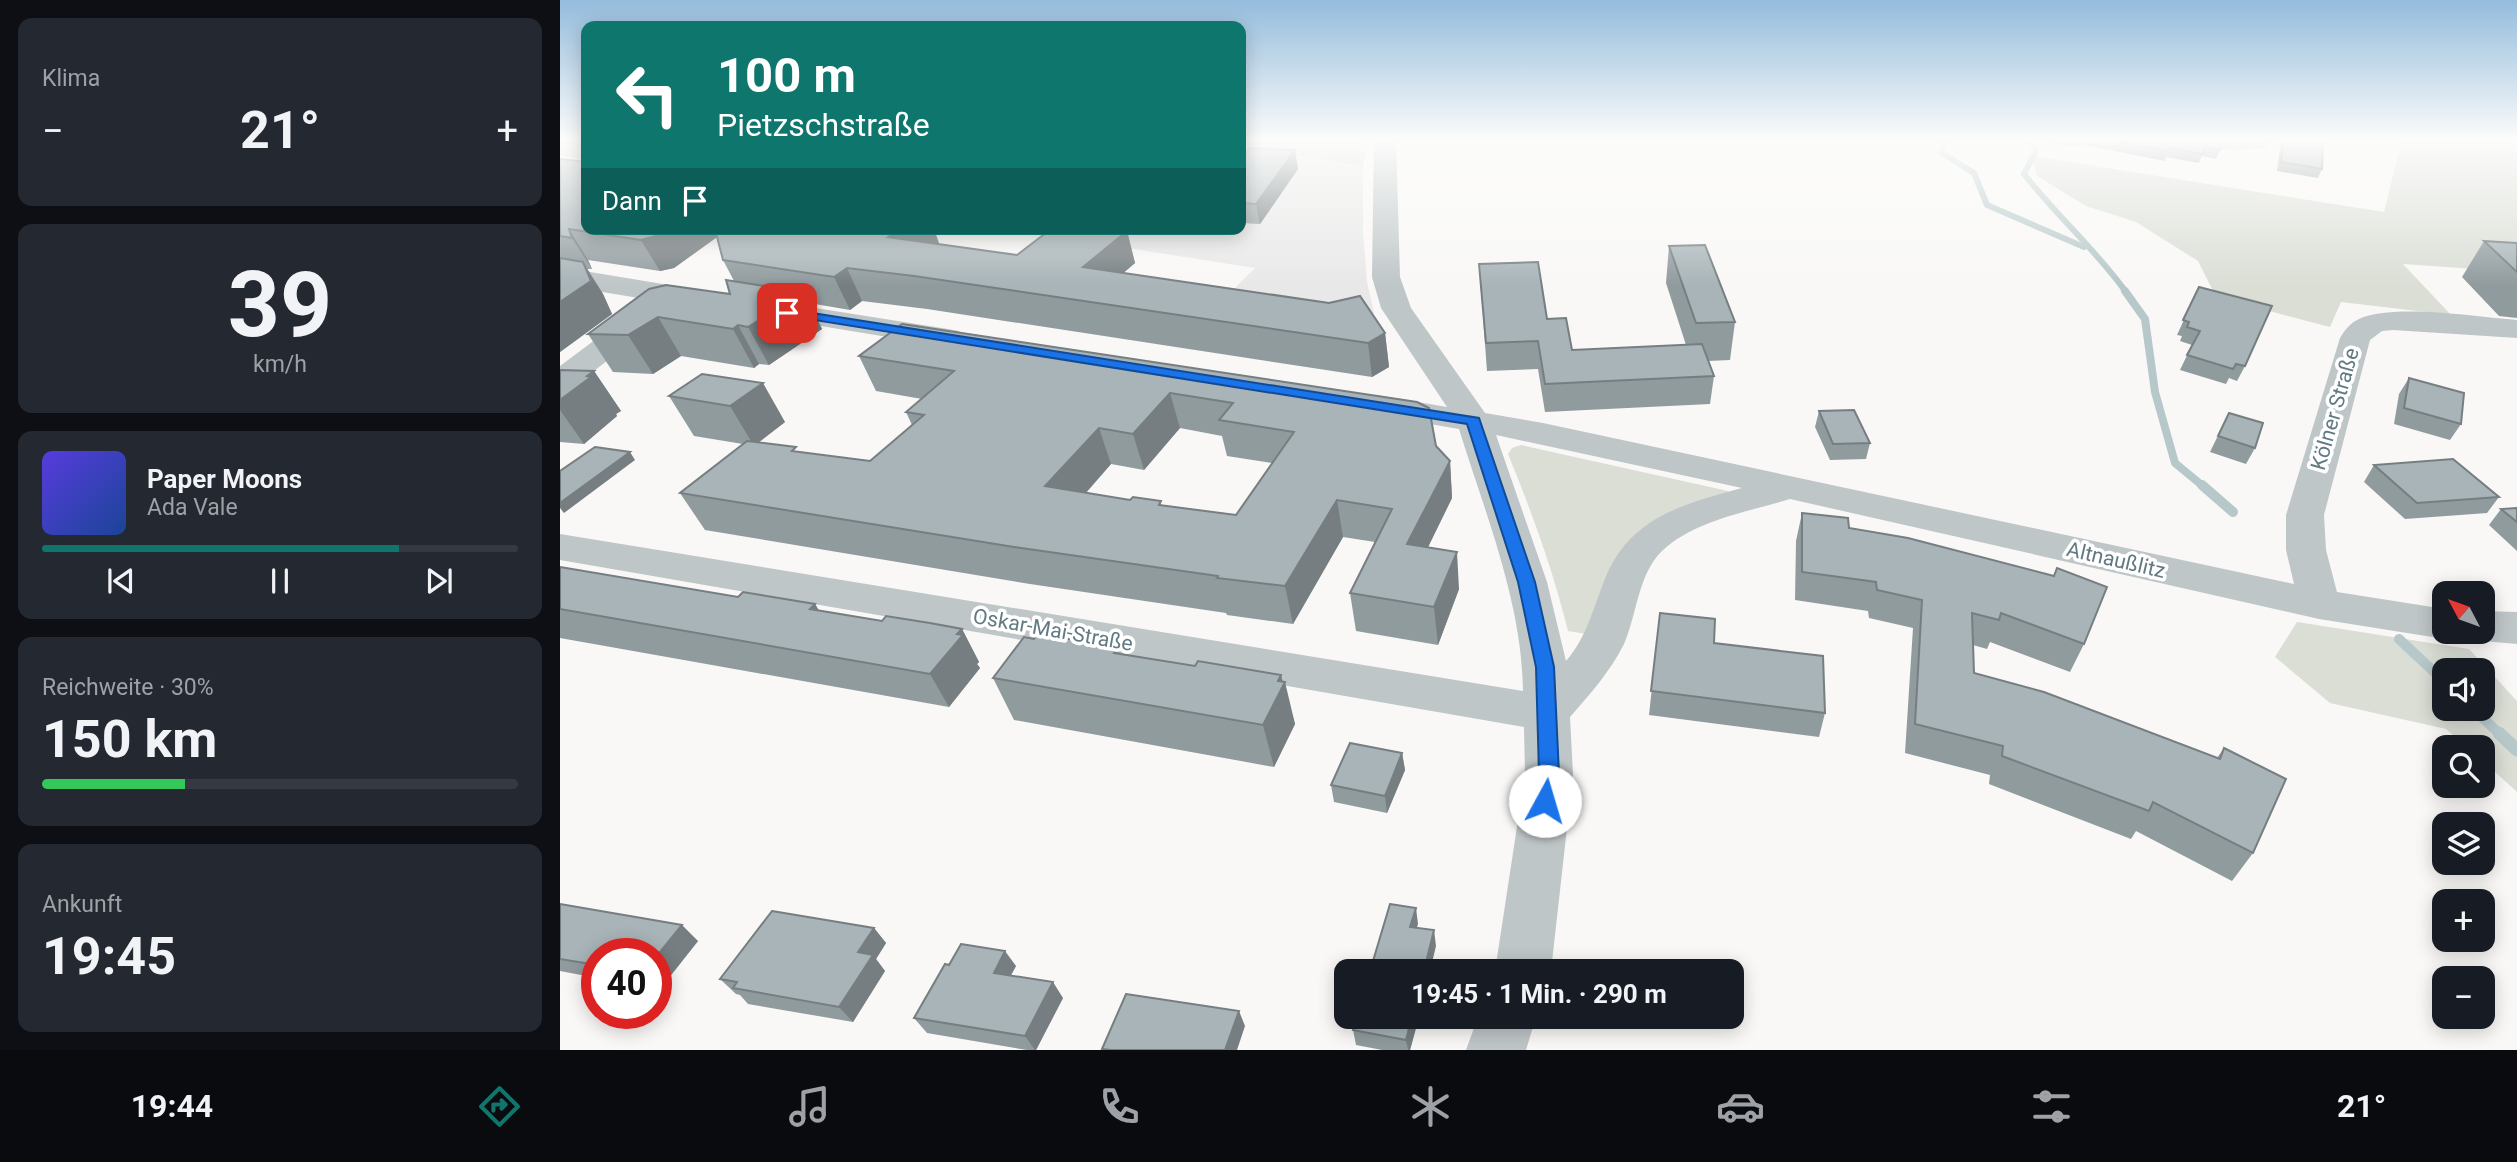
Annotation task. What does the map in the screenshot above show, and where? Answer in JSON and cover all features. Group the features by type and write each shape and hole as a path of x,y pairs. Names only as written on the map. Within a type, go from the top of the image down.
{"street":[{"path":"1385,188 1386,278 1396,308 1474,421 1527,582 1545,667 1549,774 1525,959"},
{"path":"560,276 982,343"},
{"path":"560,381 674,295"},
{"name":"Kölner Straße","path":"2319,604 2306,550 2305,515 2355,338 2364,327 2393,321 2517,329"},
{"name":"Altnaußlitz","path":"1349,401 1474,421 2319,604 2432,622"},
{"name":"Altnaußlitz","path":"1546,713 1596,654 1632,564 1648,541 1669,527 1699,515 1788,488"},
{"name":"Oskar-Mai-Straße","path":"560,547 1546,713"},
{"path":"2496,627 2517,628"},
{"path":"1496,1050 1503,1029"}],"shaded area":[{"path":"1246,188 1363,188 1367,282 1374,313 1298,314 1219,304 1255,268 1044,235 1246,235"},
{"path":"2057,188 2233,188 2384,212 2390,188 2517,188 2517,272 2403,264 2451,315 2341,302 2330,327 2216,297 2198,261 2136,222 2086,206"},
{"path":"1521,445 1728,491 1731,497 1671,513 1647,525 1633,537 1613,566 1586,634 1568,631 1556,586 1508,454 1512,448"},
{"path":"2297,622 2469,649 2477,658 2432,658 2432,721 2495,721 2495,677 2517,701 2517,792 2495,772 2495,735 2453,735 2446,729 2330,703 2275,657"}],"building":[{"path":"560,188 581,188 581,231 569,229 572,238 560,236"},
{"path":"1246,188 1268,188 1256,204 1246,203"},
{"path":"608,235 657,235 641,240"},
{"path":"717,235 891,235 888,237 1017,255 1043,235 1122,235 1083,267 1329,303 1360,296 1385,333 1368,343 914,276 847,268 834,277 723,260"},
{"path":"2484,241 2517,243 2517,272"},
{"path":"1705,245 1735,322 1696,323 1669,246"},
{"path":"560,258 583,262 591,281 560,302"},
{"path":"1538,262 1547,319 1566,318 1572,350 1702,344 1714,376 1545,384 1538,341 1486,343 1479,264"},
{"path":"726,280 803,292 748,327 738,325 733,329 658,317 628,335 588,334 649,289 666,285 730,294"},
{"path":"2199,287 2272,306 2245,366 2236,364 2233,369 2187,355 2200,331 2187,327 2189,322 2183,320"},
{"path":"902,324 1417,402 1429,408 1436,446 1450,461 1407,544 1457,552 1434,607 1350,593 1392,509 1337,500 1285,586 1014,547 680,493 747,441 796,447 792,451 870,461 924,415 906,412 954,371 859,356","holes":["1170,393 1233,403 1219,420 1294,432 1236,515 1159,505 1161,501 1133,497 1130,500 1045,486 1099,428 1133,434"]},
{"path":"560,370 594,371 587,376 591,377 560,400"},
{"path":"702,374 763,383 730,406 669,396"},
{"path":"2409,378 2464,393 2461,424 2404,408"},
{"path":"1854,410 1870,443 1833,444 1819,411"},
{"path":"2229,413 2263,423 2255,448 2218,436"},
{"path":"595,447 630,452 560,503 560,471"},
{"path":"2453,459 2499,497 2417,503 2374,465"},
{"path":"2517,508 2517,522 2501,509"},
{"path":"1802,513 1848,518 1849,528 1908,538 2054,576 2057,568 2107,587 2084,644 2001,613 1999,620 1972,613 1974,673 2044,692 2220,759 2224,748 2286,779 2253,853 2153,802 2149,811 2002,756 2003,746 1915,724 1922,600 1877,590 1876,582 1802,572"},
{"path":"560,567 738,597 743,592 815,604 810,609 882,621 886,616 930,623 962,629 957,634 963,635 930,674 560,609"},
{"path":"1660,613 1715,619 1714,643 1823,656 1825,713 1651,691"},
{"path":"1038,634 1118,647 1114,653 1195,666 1198,661 1281,675 1278,681 1285,682 1263,725 993,678 1024,637 1034,639"},
{"path":"1350,743 1402,753 1385,796 1331,785"},
{"path":"560,904 682,925 671,938 581,938 581,962 560,959"},
{"path":"1390,904 1416,908 1410,927 1434,930 1427,959 1374,959"},
{"path":"772,911 874,928 858,952 873,955 839,1007 733,988 737,982 720,979"},
{"path":"961,944 1005,951 994,973 1053,982 1025,1036 914,1018 945,964 949,965"},
{"path":"1126,994 1239,1011 1225,1050 1102,1049"},
{"path":"1353,1029 1409,1029 1406,1040"}],"waterway":[{"path":"1980,188 1987,205 2084,247"},
{"path":"2036,188 2126,292"},
{"path":"2125,291 2145,319 2155,392 2175,463 2204,487"},
{"path":"2202,485 2233,512"},
{"path":"2399,639 2432,670"},
{"path":"2486,721 2501,735"},
{"path":"2499,733 2517,750"}],"route":[{"path":"787,313 1474,421 1527,582 1545,667 1549,774 1545,801"}]}
